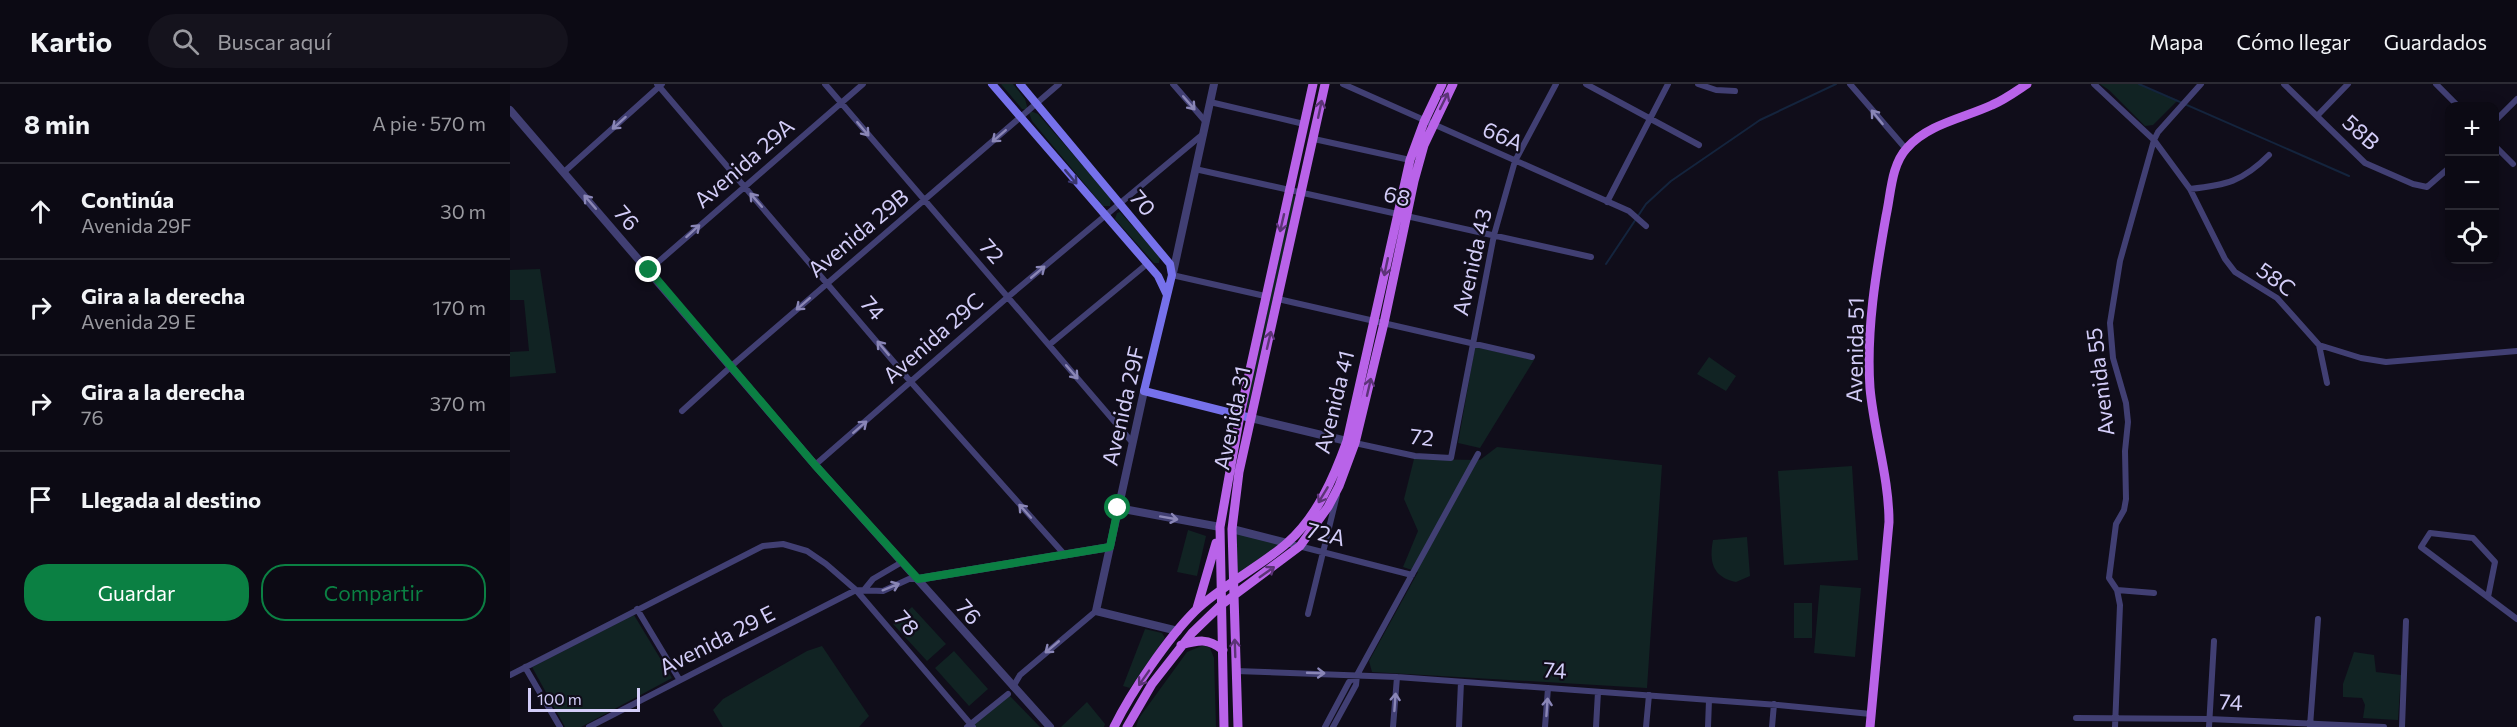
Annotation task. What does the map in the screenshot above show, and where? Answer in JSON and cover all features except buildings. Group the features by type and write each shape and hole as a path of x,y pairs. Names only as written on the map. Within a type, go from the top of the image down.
{"main road":[{"name":"70","path":"992,84 1158,276 1167,295"},
{"name":"70","path":"1020,84 1166,257 1172,275"},
{"name":"Avenida 31","path":"1221,590 1220,527 1240,415 1313,84"},
{"name":"Avenida 31","path":"1233,596 1232,529 1239,472 1325,84"},
{"name":"Avenida 41","path":"1402,215 1442,84"},
{"name":"Avenida 41","path":"1233,596 1300,546 1328,507 1339,486 1379,322 1402,215 1410,159 1453,84"},
{"path":"1906,149 1929,132 1992,105 2027,84"},
{"name":"Avenida 51","path":"1870,727 1889,512 1870,388 1871,326 1882,240 1893,179 1898,162 1906,149"},
{"path":"1158,276 1166,278 1172,275"},
{"name":"Avenida 29F","path":"1144,391 1172,275"},
{"name":"72","path":"1144,391 1251,418"},
{"name":"Avenida 41","path":"1221,590 1299,532 1322,498 1351,442"},
{"path":"1196,610 1220,527"},
{"path":"1221,590 1224,727"},
{"path":"1114,727 1140,684 1178,631 1196,610 1221,590"},
{"path":"1127,727 1152,684 1182,645 1221,605 1233,596"},
{"path":"1233,596 1238,727"},
{"path":"1182,645 1207,640 1223,650"}],"street":[{"name":"72","path":"825,84 1132,442"},
{"name":"Avenida 29A","path":"649,270 863,84"},
{"name":"Avenida 29B","path":"682,411 731,366 1059,84"},
{"path":"1173,84 1206,121"},
{"path":"1203,134 1214,84"},
{"name":"66A","path":"1343,84 1629,211 1646,225"},
{"name":"Avenida 43","path":"1451,458 1494,235 1515,160 1556,84"},
{"path":"1586,84 1699,145"},
{"path":"1607,202 1668,84"},
{"path":"1698,84 1716,90 1735,90"},
{"path":"1850,84 1906,149"},
{"name":"58C","path":"2094,84 2154,140 2190,189 2225,259 2235,272 2277,298 2319,345"},
{"name":"Avenida 55","path":"2115,727 2120,605 2117,590 2109,578 2116,524 2124,510 2126,499 2127,422 2126,403 2113,358 2110,323 2120,261 2154,140 2175,111 2201,84"},
{"name":"58B","path":"2284,84 2365,163 2414,184 2427,187 2445,171"},
{"path":"2317,116 2348,84"},
{"path":"2436,84 2454,102"},
{"path":"564,172 659,85"},
{"name":"74","path":"659,85 910,381 1064,554"},
{"path":"2499,117 2517,99"},
{"path":"1210,102 1304,124"},
{"name":"76","path":"510,110 815,465 918,579 1011,690 1050,727"},
{"name":"Avenida 29C","path":"815,465 1009,296 1203,134"},
{"name":"Avenida 29F","path":"1172,275 1203,134"},
{"path":"1314,139 1410,159"},
{"path":"2499,150 2513,164"},
{"path":"2190,189 2236,181 2246,176 2269,156"},
{"name":"68","path":"1195,169 1591,257"},
{"path":"1049,345 1146,264"},
{"path":"1172,275 1265,296"},
{"path":"1278,299 1532,357"},
{"path":"2327,383 2319,345 2361,358 2386,362 2517,351"},
{"name":"Avenida 29F","path":"1096,611 1144,391"},
{"name":"72","path":"1251,418 1415,456 1451,458"},
{"path":"1325,727 1349,682 1357,675 1478,454"},
{"path":"1308,614 1339,486"},
{"path":"1118,508 1220,527"},
{"name":"72A","path":"1232,529 1412,575"},
{"path":"2488,597 2495,562 2473,537 2430,533 2421,547 2488,597 2517,618"},
{"name":"78","path":"637,609 763,546 783,544 807,551 856,590 970,726"},
{"name":"Avenida 29 E","path":"589,727 856,590 883,591 909,579 1110,547"},
{"path":"864,590 873,579 902,562"},
{"path":"2117,590 2154,593"},
{"path":"510,675 637,609 679,679"},
{"path":"970,726 1011,690 1020,675 1096,611 1178,631"},
{"path":"2311,725 2318,619"},
{"path":"2402,727 2406,621"},
{"path":"2209,727 2214,641"},
{"path":"525,667 560,727"},
{"name":"74","path":"1236,671 1397,677 1774,704 1871,714"},
{"path":"1334,727 1356,685 1357,675"},
{"path":"1393,727 1397,677"},
{"path":"1459,727 1461,682"},
{"path":"1545,727 1548,688"},
{"path":"1596,727 1598,692"},
{"path":"1646,727 1649,695"},
{"path":"1707,727 1709,700"},
{"path":"1772,727 1774,704"},
{"name":"74","path":"2076,718 2209,718 2384,727"}],"shaded area":[{"path":"1001,84 1013,84 1025,99 1028,110 1022,109"},
{"path":"2100,84 2139,84 2178,100 2153,125 2145,126"},
{"path":"1028,110 1038,114 1111,198 1110,206 1103,206 1032,121"},
{"path":"1293,195 1296,196 1248,409 1246,408"},
{"path":"1120,212 1160,257 1159,263 1154,263 1115,219 1117,213"},
{"path":"540,269 556,373 510,377 510,352 529,351 524,300 510,300 510,270"},
{"path":"1475,347 1534,360 1480,448 1458,443"},
{"path":"1709,357 1736,376 1726,391 1697,374"},
{"path":"1497,447 1662,465 1647,688 1372,672 1369,661 1418,572 1403,567 1418,531 1404,499 1414,459 1480,460"},
{"path":"1852,466 1858,560 1784,565 1778,471"},
{"path":"1232,529 1287,543 1233,581"},
{"path":"1188,530 1206,536 1197,576 1177,572"},
{"path":"1747,537 1750,576 1736,582 1728,580 1714,567 1713,540"},
{"path":"1820,585 1861,588 1855,657 1814,653"},
{"path":"1794,603 1812,603 1812,638 1794,638"},
{"path":"912,607 946,644 927,661 893,624"},
{"path":"634,615 672,678 581,727 565,727 532,667"},
{"path":"1145,629 1162,633 1165,638 1130,688 1123,686"},
{"path":"1204,645 1210,648 1214,658 1216,727 1136,727 1139,718 1187,652"},
{"path":"822,646 869,716 859,727 723,727 713,710 723,699 807,651"},
{"path":"954,651 988,689 969,706 935,668"},
{"path":"2354,652 2374,655 2376,672 2401,675 2398,720 2363,718 2365,705 2362,698 2343,697 2343,684"},
{"path":"1008,694 1040,727 973,727 971,725"},
{"path":"1087,702 1105,724 1104,727 1061,727"}],"waterway":[{"path":"1606,264 1646,204 1671,181 1760,120 1836,84"},
{"path":"2139,84 2349,176"}],"route":[{"path":"649,270 815,465 918,579 1110,547 1118,508"}]}
